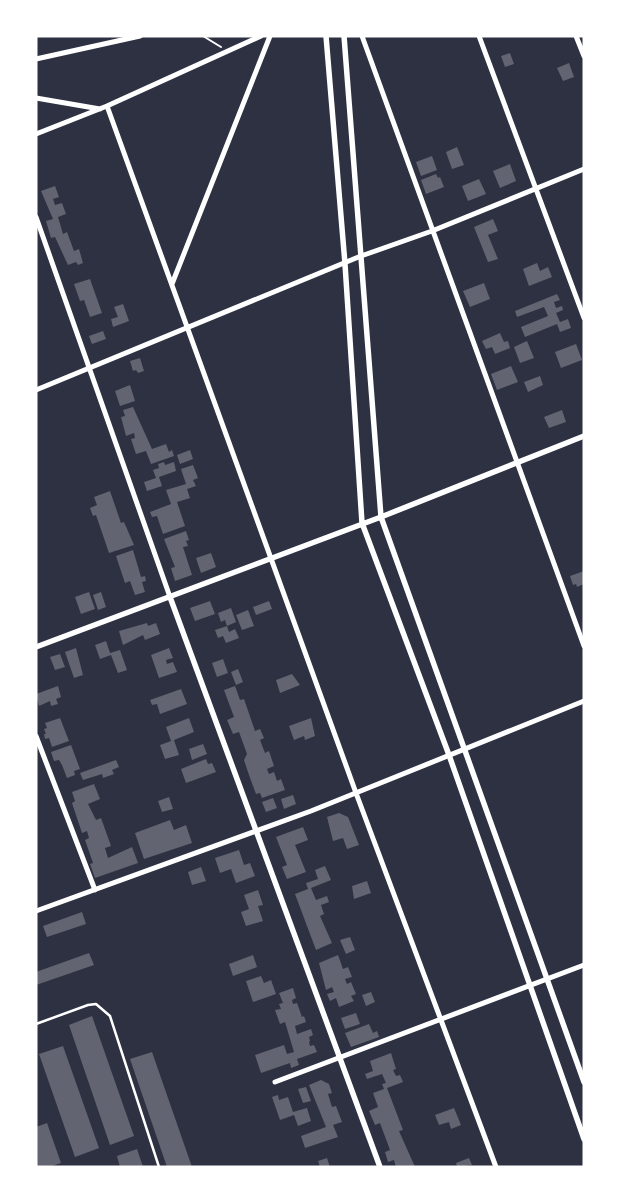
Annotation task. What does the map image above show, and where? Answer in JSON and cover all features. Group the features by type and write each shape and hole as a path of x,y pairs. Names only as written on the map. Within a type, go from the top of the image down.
{"street":[{"path":"36,59 140,36"},
{"path":"36,134 104,108 261,36"},
{"path":"172,284 270,36"},
{"path":"326,36 345,264 362,523 449,755 584,1138"},
{"path":"344,36 381,517 584,1082"},
{"path":"362,36 584,646"},
{"path":"479,36 584,318"},
{"path":"576,36 584,56"},
{"path":"36,98 104,108"},
{"path":"104,108 188,327 356,793 496,1167"},
{"path":"36,390 361,256 432,231 584,169"},
{"path":"36,217 255,832 380,1167"},
{"path":"36,647 381,517 584,436"},
{"path":"36,911 255,832 584,701"},
{"path":"36,736 94,890"},
{"path":"275,1082 340,1059 584,965"}],"lane":[{"path":"36,1024 88,1005 96,1004 110,1016 159,1167"}],"path":[{"path":"204,36 228,51"}],"building":[{"path":"510,53 514,64 505,67 501,56"},
{"path":"569,63 574,77 563,81 557,68"},
{"path":"457,147 464,165 452,169 446,152"},
{"path":"432,156 437,170 421,176 416,162"},
{"path":"510,164 516,181 500,188 493,171"},
{"path":"436,174 438,178 440,177 444,187 426,194 421,180"},
{"path":"479,179 486,194 468,201 462,186"},
{"path":"55,186 59,197 53,199 55,205 62,203 66,214 58,217 63,234 67,232 74,251 79,249 83,263 78,265 76,262 68,265 55,237 51,238 46,221 53,219 41,191"},
{"path":"493,219 498,231 488,235 498,259 488,262 474,227"},
{"path":"537,263 540,271 548,267 552,277 529,286 523,269"},
{"path":"90,279 102,313 90,317 84,300 80,301 74,284"},
{"path":"484,283 490,299 470,307 463,291"},
{"path":"557,294 560,300 554,302 556,308 562,306 563,310 556,313 560,322 568,319 571,328 560,332 557,324 525,337 521,327 548,316 544,307 517,317 515,311"},
{"path":"123,304 129,321 113,327 111,319 118,317 114,307"},
{"path":"103,331 106,339 92,344 89,336"},
{"path":"500,333 504,342 508,341 510,348 495,354 492,347 486,349 482,341"},
{"path":"527,341 534,358 520,363 514,347"},
{"path":"576,344 582,360 561,368 555,352"},
{"path":"140,358 144,371 138,373 136,370 133,371 130,361"},
{"path":"511,366 518,382 497,390 491,374"},
{"path":"540,376 543,385 528,392 524,382"},
{"path":"130,385 135,401 120,406 115,391"},
{"path":"133,407 152,449 166,444 169,452 172,450 174,456 151,464 146,451 136,454 131,439 135,438 134,433 126,436 121,417 125,416 123,410"},
{"path":"562,410 566,422 549,428 544,417"},
{"path":"190,450 193,459 180,464 177,455"},
{"path":"164,462 165,465 174,462 176,471 159,477 162,486 147,491 144,482 156,478 153,470 159,468 158,464"},
{"path":"193,465 198,478 193,480 196,486 187,489 190,498 177,502 185,526 163,534 157,516 152,517 150,512 171,504 166,490 186,484 181,469"},
{"path":"110,491 121,523 124,522 134,545 109,553 96,515 93,516 90,508 97,505 94,497"},
{"path":"186,531 189,540 186,541 188,546 183,547 192,575 175,581 171,568 175,567 164,539"},
{"path":"133,550 141,577 145,576 146,581 142,582 145,592 135,595 130,581 125,583 116,556"},
{"path":"211,553 216,567 201,573 196,558"},
{"path":"584,571 584,584 577,587 576,584 573,585 570,576"},
{"path":"89,592 95,609 81,614 75,597"},
{"path":"101,592 106,607 98,610 93,595"},
{"path":"210,601 215,614 195,621 190,608"},
{"path":"269,601 272,609 256,615 253,607"},
{"path":"231,608 236,622 227,626 225,620 221,622 218,613"},
{"path":"248,610 254,626 242,630 236,615"},
{"path":"147,623 148,626 156,623 160,634 145,640 143,635 123,645 119,631"},
{"path":"227,626 229,632 235,629 239,638 226,643 223,636 218,638 215,630"},
{"path":"106,641 110,653 120,650 127,670 118,673 111,655 100,659 95,645"},
{"path":"76,648 83,675 74,678 65,652"},
{"path":"169,648 173,658 166,660 167,664 173,662 177,672 159,678 151,655"},
{"path":"60,654 65,667 55,670 50,657"},
{"path":"223,659 228,673 217,677 212,663"},
{"path":"238,669 243,682 236,685 231,672"},
{"path":"292,674 300,685 280,693 276,680"},
{"path":"58,686 61,697 56,699 58,704 51,706 50,701 39,706 36,694"},
{"path":"235,686 240,700 244,699 255,731 260,729 264,738 260,740 265,753 269,751 274,766 267,769 269,774 274,772 277,781 281,779 285,790 262,798 260,793 256,794 244,760 247,754 239,732 233,734 227,720 234,717 224,690"},
{"path":"181,689 187,704 160,714 157,704 152,705 150,700"},
{"path":"60,718 69,741 52,747 49,738 45,739 44,729 47,728 45,723"},
{"path":"189,718 194,732 174,740 179,755 165,759 160,745 171,741 166,727"},
{"path":"311,718 315,736 305,740 304,736 294,740 289,726"},
{"path":"203,744 207,754 192,760 189,749"},
{"path":"71,745 80,769 74,771 75,775 67,778 59,760 54,761 51,752"},
{"path":"206,759 208,764 212,763 216,772 186,783 181,769"},
{"path":"116,760 119,767 112,770 114,774 103,778 102,774 83,780 80,773"},
{"path":"94,784 100,799 88,804 96,820 101,818 111,846 105,848 108,858 132,847 138,863 95,878 90,864 93,863 85,840 89,838 87,831 82,833 72,803 75,801 72,792"},
{"path":"293,795 296,804 284,809 281,799"},
{"path":"169,797 173,809 162,812 158,801"},
{"path":"273,798 277,808 266,812 262,802"},
{"path":"339,813 348,817 359,845 347,849 343,838 333,841 327,817"},
{"path":"170,820 174,830 186,825 192,843 144,859 135,833"},
{"path":"303,827 308,840 295,845 306,872 287,879 282,867 287,865 276,837"},
{"path":"239,850 244,865 250,863 255,876 236,883 231,869 220,873 215,858"},
{"path":"325,866 331,880 311,888 316,900 327,896 329,902 321,905 324,914 320,916 332,943 316,950 295,894 308,889 306,883 318,879 315,870"},
{"path":"201,867 206,881 192,885 188,872"},
{"path":"367,881 371,893 354,899 352,886"},
{"path":"258,890 263,905 258,906 263,921 246,926 241,912 249,909 244,895"},
{"path":"82,912 86,924 47,937 43,926"},
{"path":"350,937 355,950 346,954 340,940"},
{"path":"89,953 94,965 36,985 36,972"},
{"path":"253,955 257,967 233,976 229,964"},
{"path":"338,955 343,969 348,967 352,977 345,979 347,984 351,982 356,994 351,996 354,1001 339,1007 336,998 330,1001 327,994 334,992 332,987 326,990 319,963"},
{"path":"261,976 264,983 271,980 276,994 253,1002 246,981"},
{"path":"293,988 296,998 292,1000 293,1004 297,1003 306,1022 295,1026 297,1034 311,1029 313,1035 309,1037 310,1046 314,1045 317,1052 297,1059 299,1065 291,1068 290,1063 261,1073 255,1055 284,1045 287,1054 294,1052 285,1022 280,1024 275,1010 281,1009 279,1004 283,1003 279,993"},
{"path":"371,992 375,1002 366,1006 362,995"},
{"path":"356,1013 360,1024 345,1029 341,1018"},
{"path":"92,1016 134,1136 110,1145 69,1025"},
{"path":"369,1024 373,1033 377,1031 379,1037 351,1047 345,1033"},
{"path":"63,1046 99,1148 75,1157 39,1054"},
{"path":"152,1052 192,1167 167,1167 130,1059"},
{"path":"391,1053 396,1069 393,1070 396,1076 400,1075 403,1082 387,1088 403,1130 399,1131 415,1167 396,1167 394,1160 388,1162 385,1152 390,1150 380,1123 375,1125 369,1111 378,1107 373,1093 384,1089 382,1084 386,1083 382,1074 367,1079 365,1074 373,1071 370,1061"},
{"path":"321,1080 329,1084 332,1093 328,1094 332,1107 336,1106 342,1122 333,1125 338,1137 305,1148 301,1136 326,1127 309,1085"},
{"path":"306,1087 311,1101 303,1103 298,1089"},
{"path":"278,1095 279,1100 288,1097 293,1112 307,1108 311,1121 298,1126 294,1115 280,1120 272,1097"},
{"path":"454,1108 461,1125 451,1129 449,1122 439,1125 435,1115"},
{"path":"47,1123 61,1163 49,1167 36,1167 36,1127"},
{"path":"137,1149 143,1167 120,1167 117,1156"},
{"path":"327,1158 330,1167 320,1167 318,1161"},
{"path":"469,1158 472,1165 457,1167 456,1163"}]}
